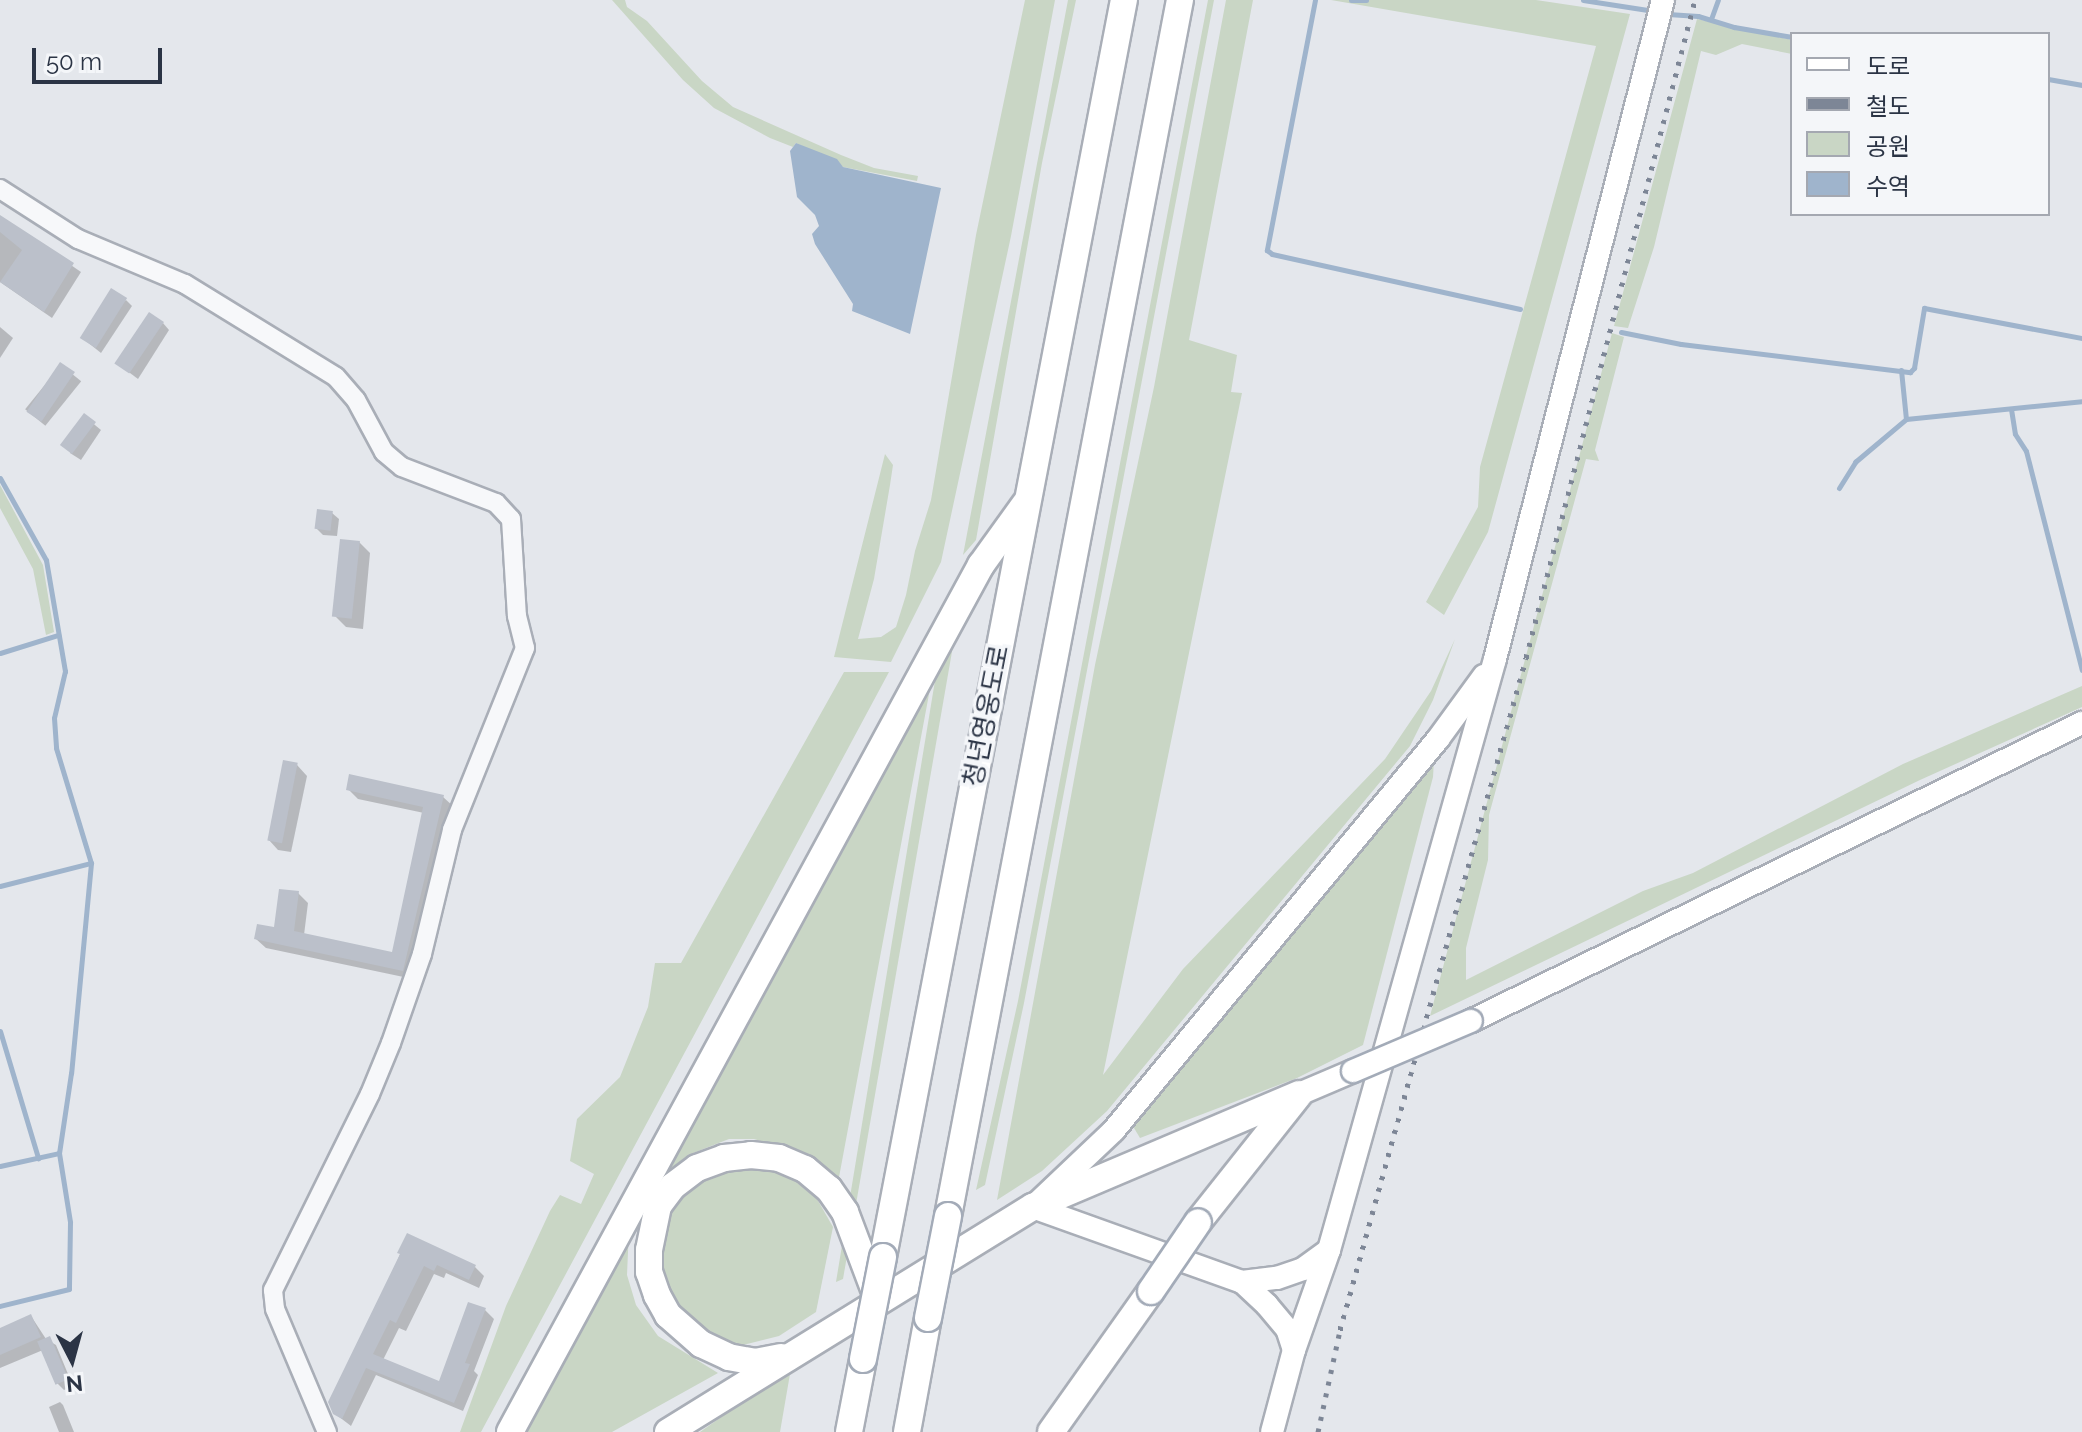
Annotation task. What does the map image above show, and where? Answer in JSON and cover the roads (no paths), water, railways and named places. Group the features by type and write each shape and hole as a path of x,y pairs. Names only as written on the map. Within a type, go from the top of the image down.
{"highway":[{"name":"청년영웅도로","path":"849,1432 876,1294 875,1262 1030,498 1124,0"},
{"path":"907,1432 1180,0"},
{"path":"510,1432 974,577 1030,498"},
{"path":"668,1432 785,1357 1033,1207 1299,1094"},
{"path":"1051,1432 1198,1222 1299,1094"},
{"path":"785,1357 756,1362 729,1357 701,1344 668,1315 649,1272 649,1250 658,1206 673,1186 697,1168 724,1158 779,1158 805,1169 829,1189 875,1262"}],"main road":[{"path":"1272,1432 1294,1350 1329,1250 1495,659 1662,2"},
{"path":"1294,1350 1287,1329 1242,1282 1033,1207 1114,1130 1438,739 1495,659"},
{"path":"1299,1094 1471,1021 2082,723"},
{"path":"1242,1282 1277,1278 1303,1269 1329,1250"}],"street":[{"path":"0,189 78,239 185,284 336,377 356,400 384,452 402,467 496,503 511,519 517,616 525,648 452,830 422,954 386,1056 273,1290 275,1309 327,1432"}],"water":[{"path":"796,143 837,159 843,167 941,188 910,334 852,311 853,304 815,244 812,234 819,226 815,215 797,197 790,151"}],"waterway":[{"path":"1315,0 1267,250 1272,254 1520,309"},
{"path":"1351,0 1366,0"},
{"path":"1583,0 1654,11"},
{"path":"1711,19 1718,0"},
{"path":"1668,14 1698,16 1734,27 1790,37"},
{"path":"2050,79 2082,85"},
{"path":"1621,332 1681,344 1910,372 1914,368 1924,308 2082,338"},
{"path":"1901,370 1906,419 2082,401"},
{"path":"2011,409 2015,434 2026,451 2082,670"},
{"path":"1839,488 1855,462 1906,419"},
{"path":"0,478 46,560 65,671 54,718 56,748 91,863 71,1073 59,1153 70,1222 69,1289 0,1306"},
{"path":"0,653 58,635"},
{"path":"0,886 91,863"},
{"path":"0,1031 38,1158"},
{"path":"0,1166 59,1153"}],"railway":[{"path":"1318,1432 1340,1330 1526,658 1695,0"}]}
